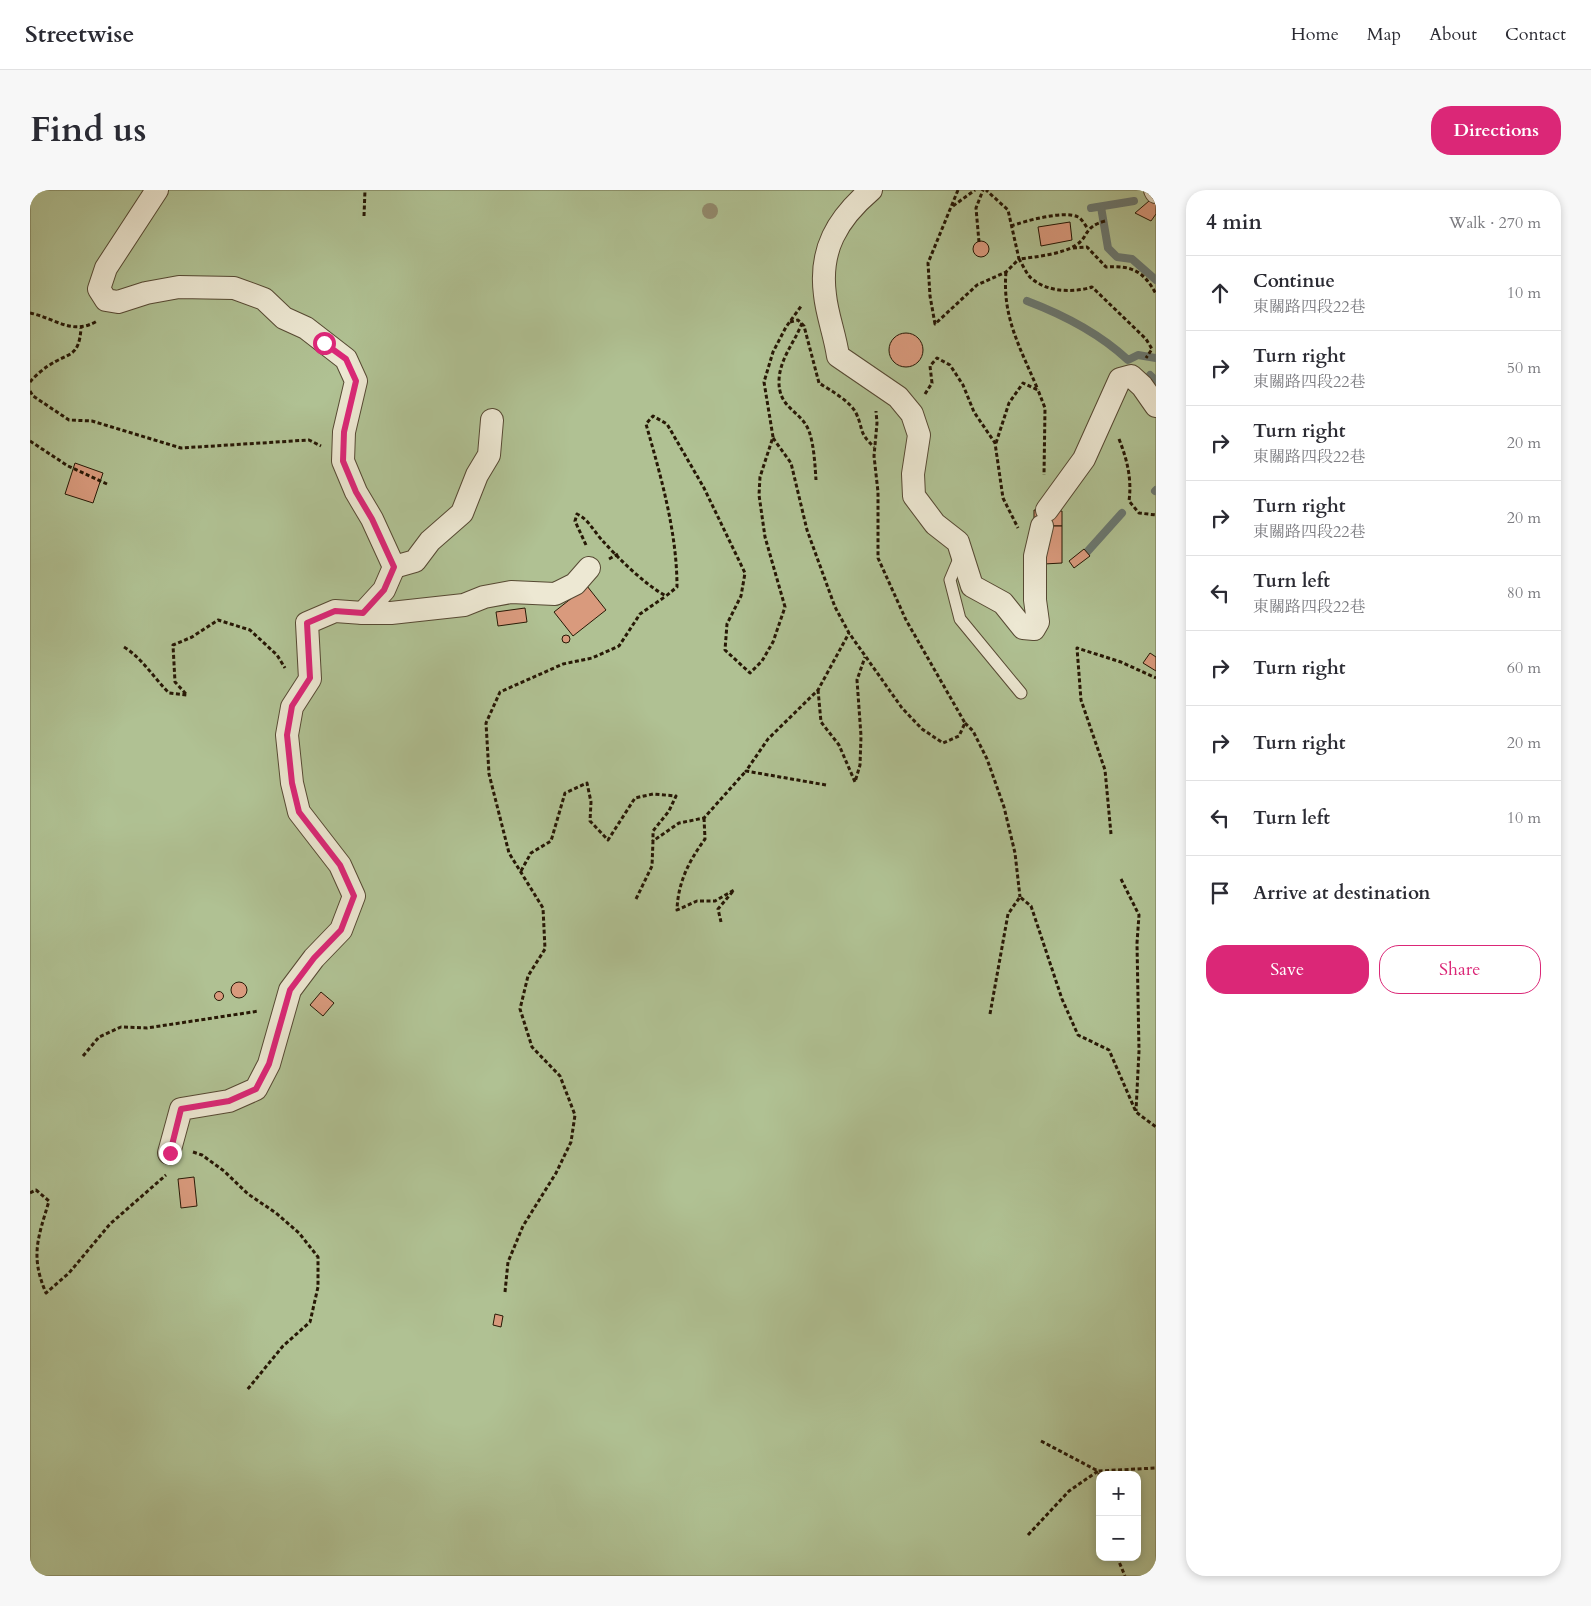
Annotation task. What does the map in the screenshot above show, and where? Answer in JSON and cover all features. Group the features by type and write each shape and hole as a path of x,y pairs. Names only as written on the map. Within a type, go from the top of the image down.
{"street":[{"path":"157,190 106,268 99,289 106,300 118,302 146,293 179,287 207,286 234,288 264,299 284,318 306,328 346,359 356,381 344,432 343,461 356,492 372,519 394,567 384,590 363,613"},
{"path":"870,190 841,220 823,263 825,296 838,356 898,397 912,414 919,436 913,474 914,496 934,524 958,542 972,586 1003,603 1022,628 1034,629 1038,622 1035,600 1035,556 1045,515 1084,459 1120,379 1131,376 1142,386 1156,406"},
{"path":"394,567 415,561 430,541 462,513 477,476 489,454 492,420"},
{"path":"171,1149 181,1109 229,1101 256,1089 269,1064 290,990 314,958 341,930 354,896 340,865 299,812 292,783 287,735 292,706 310,678 307,623 335,611 391,613 464,605 484,597 511,592 555,594 575,584 589,568"}],"lane":[{"path":"961,552 950,580 960,620 1021,693"}],"path":[{"path":"364,216 365,190"},
{"path":"958,190 953,207 939,232 928,263 930,296 935,324 977,285 1006,272 1019,259 1070,249 1087,247 1106,267 1123,266 1133,269 1151,285 1156,294"},
{"path":"953,207 975,190"},
{"path":"978,242 976,208 985,190 1008,210 1019,259 1030,278 1048,289 1069,291 1092,287 1154,349 1148,356"},
{"path":"1011,226 1035,219 1072,215 1079,218 1088,229"},
{"path":"1070,249 1079,244 1088,229 1104,222"},
{"path":"1006,272 1004,292 1015,341 1038,390 1044,408 1045,515"},
{"path":"30,313 62,324 81,328 96,321 106,300"},
{"path":"802,323 793,321 786,327 772,352 764,382 773,437 791,463 807,530 835,607 865,657 902,708 922,729 943,743 959,736 965,723"},
{"path":"802,323 819,383 856,411 863,436 875,447"},
{"path":"802,323 785,356 779,379 780,393 790,410 802,419 809,431 816,480"},
{"path":"30,382 49,366 73,355 80,343 81,328"},
{"path":"912,414 932,383 930,366 937,358 950,365 974,412 995,443 1003,498 1029,550 1035,556"},
{"path":"995,443 1009,403 1023,383 1038,390"},
{"path":"30,391 33,396 69,420 92,421 181,448 309,440 324,447 343,450"},
{"path":"875,403 877,423 875,447 878,558 906,620 965,723 974,731 987,759 1004,807 1014,853 1020,897 1031,906 1062,999 1078,1035 1109,1050 1136,1112 1156,1127"},
{"path":"505,1292 508,1262 524,1226 556,1173 571,1142 574,1115 560,1076 532,1047 520,1009 528,976 545,949 542,908 509,853 489,774 486,723 500,692 563,664 592,658 619,646 640,614 677,587 677,564 664,488 646,424 653,416 667,424 704,488 745,573 741,596 727,624 725,650 750,673 762,661 773,642 785,607 765,537 759,495 760,477 773,437"},
{"path":"1099,427 1118,437 1126,458 1131,486 1129,501 1139,513 1156,515"},
{"path":"30,440 68,466 107,484"},
{"path":"589,568 589,554 575,521 577,514 584,517 602,540 651,588 666,596"},
{"path":"124,647 140,657 153,677 169,693 187,695 175,682 173,646 192,637 218,620 250,630 277,655 297,686 303,690"},
{"path":"653,841 679,822 704,818 746,772 768,739 818,690 849,632"},
{"path":"1111,834 1105,770 1081,700 1077,648 1121,662 1156,678"},
{"path":"818,690 821,722 839,745 855,782 860,765 861,736 857,680 865,657"},
{"path":"746,772 826,785"},
{"path":"521,871 531,853 551,841 565,793 587,783 591,802 590,821 608,840 635,798 653,794 676,796 669,811 653,831 652,866 636,900"},
{"path":"704,818 705,839 691,858 678,892 677,910 697,901 715,901 734,890 718,909 721,922"},
{"path":"1121,879 1139,915 1137,943 1140,1051 1136,1112"},
{"path":"990,1014 1008,914 1020,897"},
{"path":"83,1056 99,1037 121,1028 147,1028 243,1015 286,1003"},
{"path":"30,1193 36,1190 49,1201 34,1252 36,1276 46,1292 69,1273 110,1224 165,1177 171,1149 202,1155 224,1171 248,1194 276,1213 299,1233 318,1257 318,1287 310,1322 283,1346 247,1390"},
{"path":"1041,1441 1098,1471 1156,1468"},
{"path":"1028,1535 1069,1491 1096,1472"},
{"path":"1118,1561 1125,1576"}],"green space":[{"path":"30,190 1156,190 1156,1576 30,1576"}],"building":[{"path":"1156,195 1156,214 1151,221 1135,213"},
{"path":"1070,222 1072,240 1041,246 1038,227"},
{"path":"981,241 987,243 989,249 987,255 981,257 975,255 973,249 975,243"},
{"path":"906,333 918,338 923,350 918,362 906,367 894,362 889,350 894,338"},
{"path":"75,463 103,473 93,503 65,494"},
{"path":"1034,510 1062,511 1062,526 1034,526"},
{"path":"1043,526 1062,526 1062,563 1044,564"},
{"path":"1084,549 1090,556 1074,568 1069,561"},
{"path":"587,586 606,610 573,636 554,612"},
{"path":"525,608 527,622 498,626 496,612"},
{"path":"566,635 570,639 566,643 562,639"},
{"path":"1150,653 1156,657 1156,671 1143,663"},
{"path":"236,982 242,982 247,987 245,996 236,998 231,993 231,987"},
{"path":"219,991 224,996 219,1001 214,996"},
{"path":"321,992 334,1003 323,1016 310,1005"},
{"path":"194,1177 197,1206 181,1208 178,1179"},
{"path":"495,1314 503,1316 501,1327 493,1325"}],"waterway":[{"path":"1091,208 1134,201"},
{"path":"1101,207 1108,248 1117,257 1132,259 1156,280"},
{"path":"1027,301 1054,312 1093,333 1128,360 1138,355 1156,358"},
{"path":"1150,375 1156,381"},
{"path":"1087,552 1122,513"}],"route":[{"path":"170,1153 181,1109 229,1101 256,1089 269,1064 290,990 314,958 341,930 354,896 340,865 299,812 292,783 287,735 292,706 310,678 307,623 335,611 363,613 384,590 394,567 372,519 356,492 343,461 344,432 356,381 346,359 324,343"}]}
